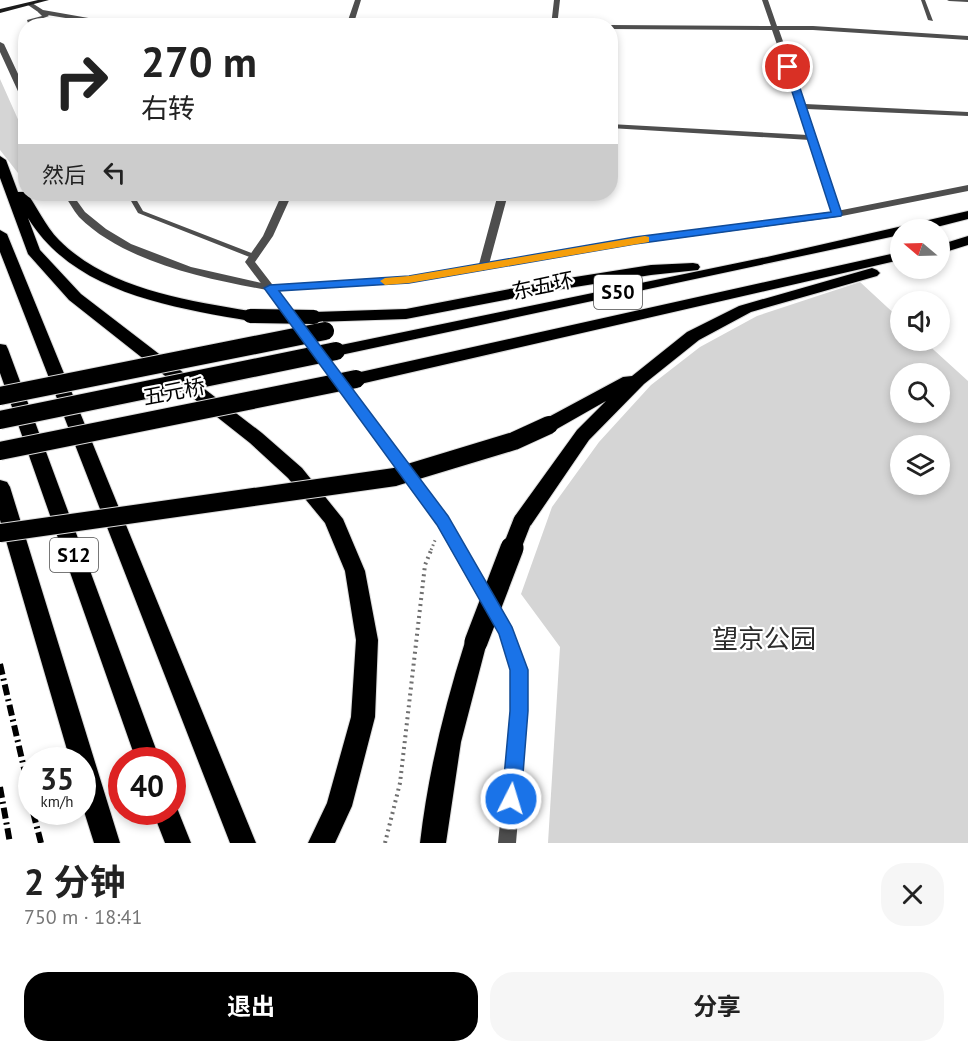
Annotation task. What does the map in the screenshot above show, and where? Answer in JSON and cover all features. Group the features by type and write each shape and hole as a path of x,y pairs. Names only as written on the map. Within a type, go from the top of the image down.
{"highway":[{"path":"0,160 18,189"},
{"path":"0,160 33,251 54,276 75,297 256,438 296,473 333,519 355,571 367,640 363,717 339,806 321,843"},
{"path":"26,201 57,247 83,267 139,290 198,307 250,316 314,317 406,314"},
{"path":"950,219 968,215"},
{"name":"东五环","path":"336,351 890,233"},
{"path":"0,234 243,843"},
{"path":"950,246 968,240"},
{"name":"五元桥","path":"0,451 356,379 890,258"},
{"path":"0,396 556,285 651,270 767,261"},
{"path":"433,843 437,796 454,714 476,642 522,522 583,435 638,380 693,336 745,309 845,282 890,266"},
{"name":"S12","path":"0,349 143,747"},
{"name":"五元桥","path":"0,420 336,351"},
{"path":"0,533 395,477 514,441 549,425 655,367"},
{"path":"0,459 99,430"},
{"name":"S12","path":"0,487 78,747"},
{"name":"S12","path":"96,809 106,843"},
{"path":"171,825 178,843"}],"main road":[{"path":"0,6 46,0"},
{"path":"0,11 28,2"}],"street":[{"path":"352,18 358,0"},
{"path":"555,18 557,0"},
{"path":"765,0 837,214"},
{"path":"28,2 44,14 73,18"},
{"path":"618,27 774,27 968,38"},
{"path":"0,44 18,83"},
{"path":"802,106 968,114"},
{"path":"618,126 813,138"},
{"path":"71,201 74,207 95,228 121,242 190,270 270,288 409,280 635,241 837,214 968,188"},
{"path":"284,201 268,236 250,262 442,521 506,632 519,670 519,711 507,843"},
{"path":"483,268 501,201"}],"lane":[{"path":"923,0 931,20"},
{"path":"950,0 968,1"},
{"path":"35,18 44,14 47,18"},
{"path":"134,201 140,212 255,255"}],"path":[{"path":"385,843 400,783 418,608 425,566 442,521"}],"green space":[{"path":"0,79 18,119 18,173 0,150"},
{"name":"望京公园","path":"860,282 890,310 890,351 935,351 948,363 890,363 890,423 950,423 950,365 968,381 968,843 548,843 560,647 521,594 552,507 599,442 651,385 700,347 757,316"}],"railway":[{"path":"0,664 19,747"},
{"path":"0,787 10,843"},
{"path":"36,825 41,843"}],"slow traffic":[{"path":"385,281 409,280 645,239"}],"route":[{"path":"511,799 519,711 519,670 506,632 442,521 270,288 409,280 635,241 837,214 788,67"}]}
